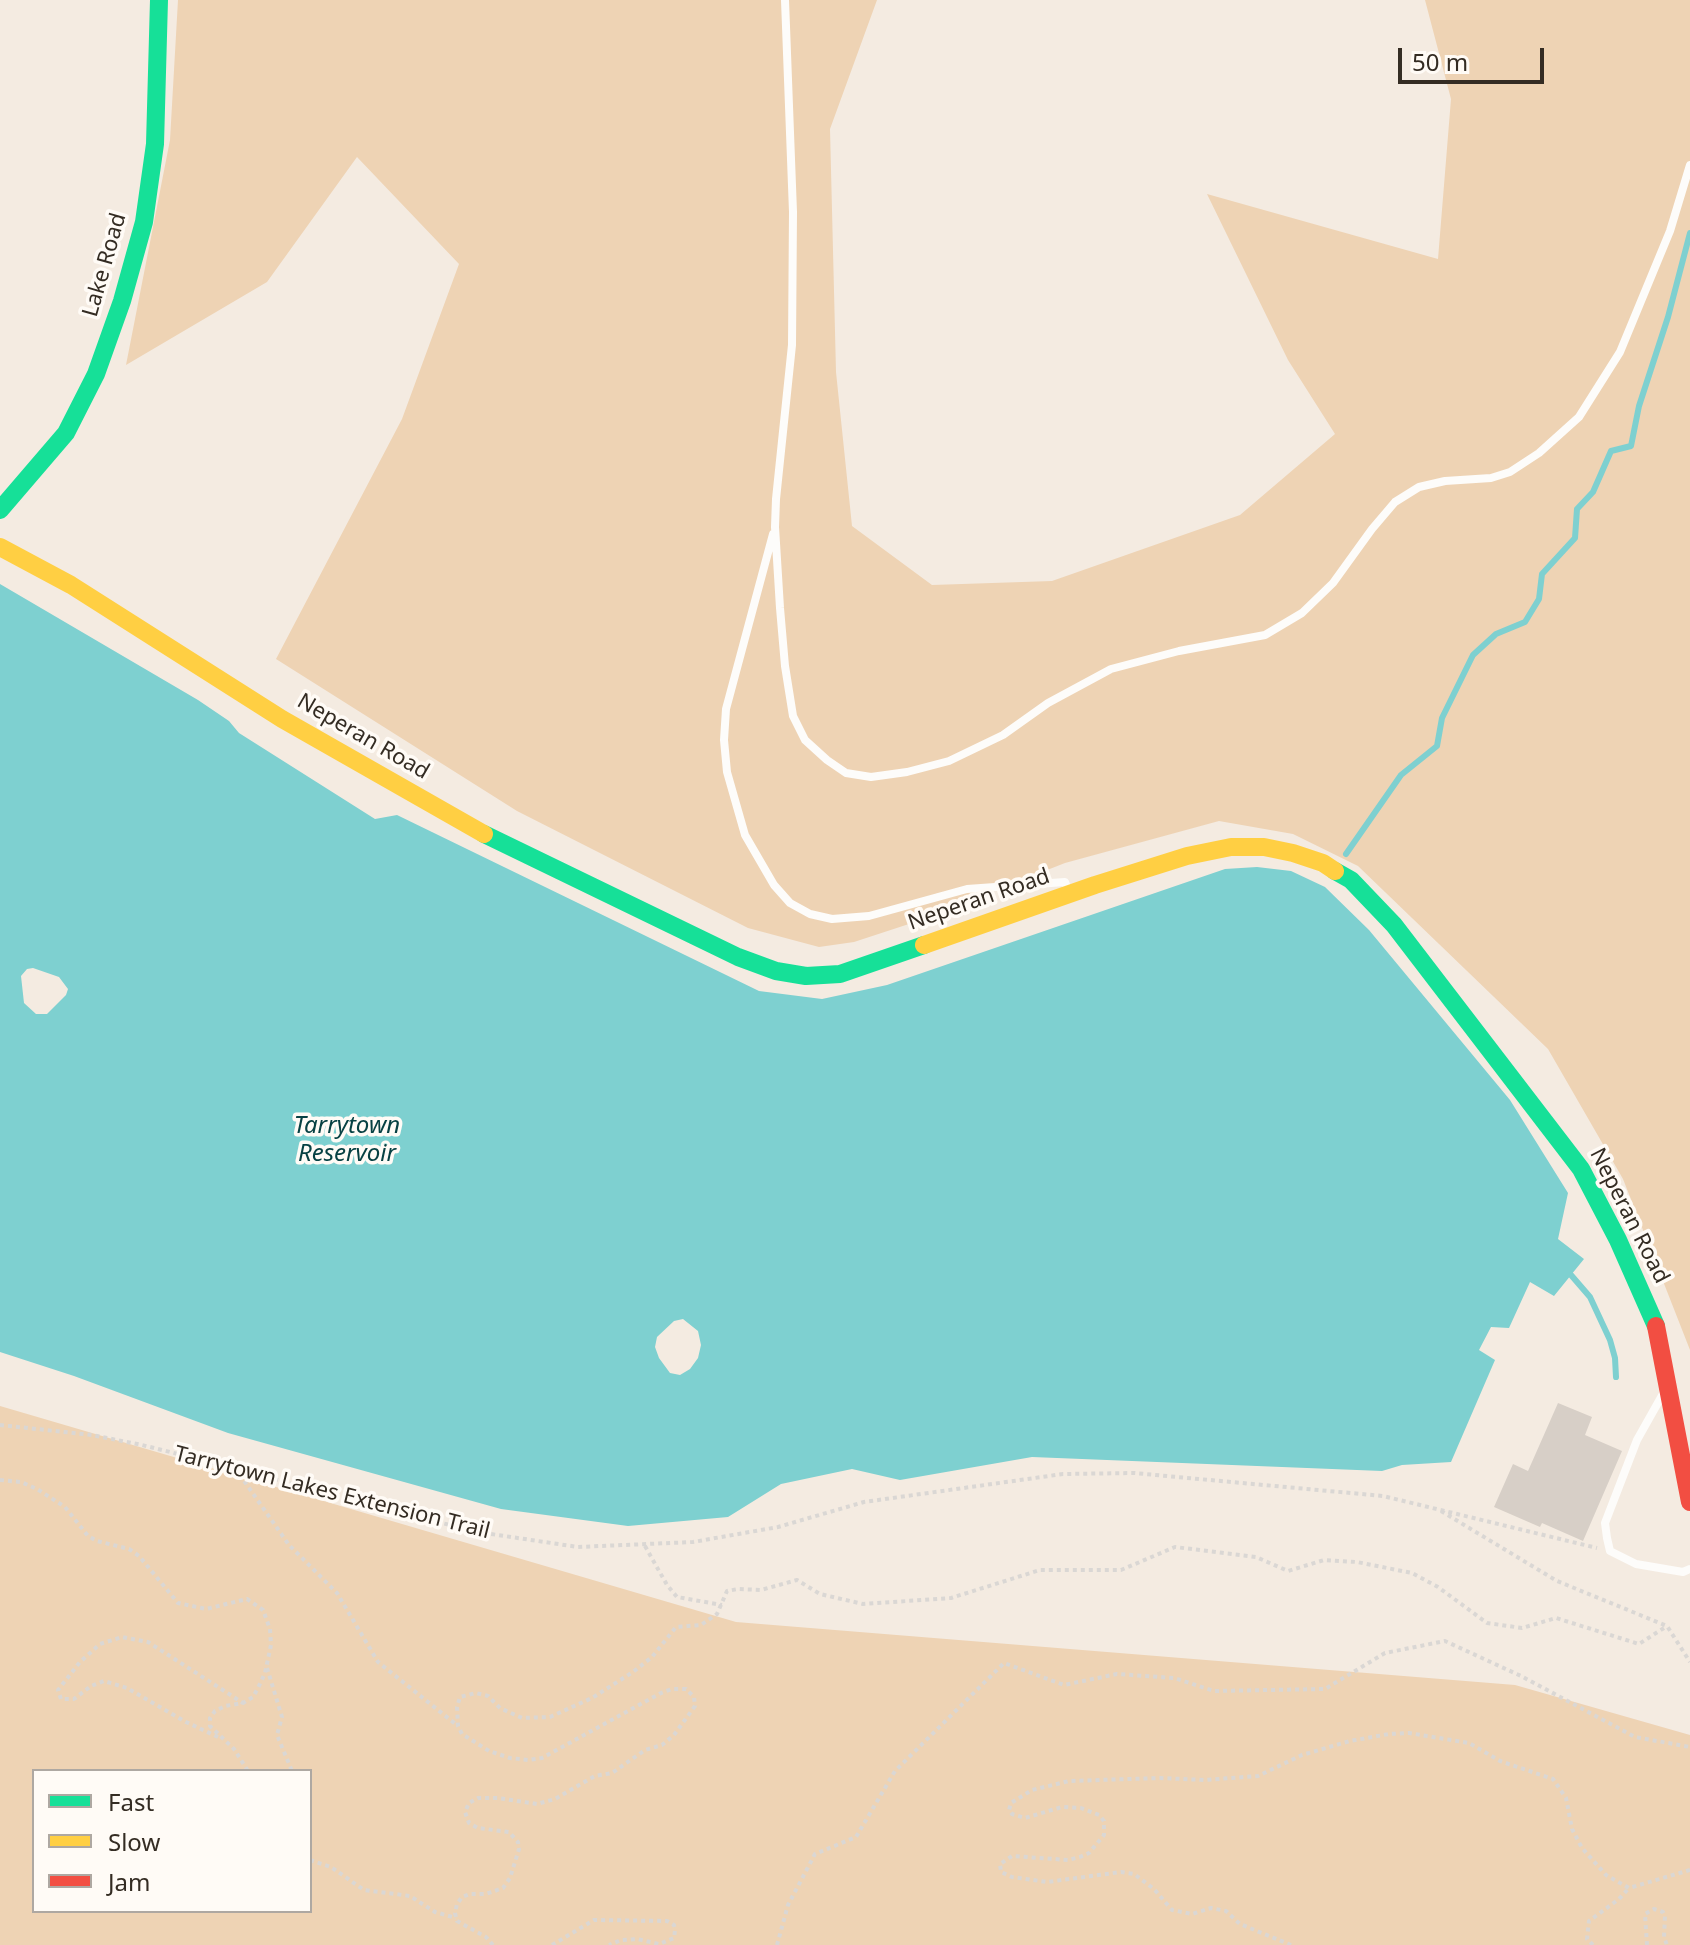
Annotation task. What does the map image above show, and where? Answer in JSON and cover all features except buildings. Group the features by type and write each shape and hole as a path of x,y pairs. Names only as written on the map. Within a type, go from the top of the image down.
{"street":[{"name":"Lake Road","path":"0,510 66,433 96,374 122,301 144,222 155,144 159,0"},
{"name":"Neperan Road","path":"0,547 71,585 282,719 483,834 738,957 776,971 806,976 840,974 1070,894 1187,856 1231,847 1264,847 1323,863 1351,880 1394,925 1581,1169 1618,1240 1657,1327 1690,1502"}],"lane":[{"path":"785,0 793,212 792,345 775,527 785,666 793,716 805,740 846,773 871,777 949,761 1003,735 1048,703 1111,669 1179,651 1265,635 1302,613 1333,583 1395,502 1419,487 1445,481 1491,478 1510,472 1539,453 1579,417 1620,352 1670,231 1690,165"},
{"path":"775,527 726,709 724,740 727,772 745,835 774,885 790,903 810,914 832,919 869,916 967,889 1065,882 1070,894"},
{"path":"1669,1385 1637,1440 1605,1523 1610,1551 1636,1564 1683,1572 1690,1569"}],"path":[{"name":"Tarrytown Lakes Extension Trail","path":"0,1425 92,1435 235,1468 374,1508 491,1534 578,1547 693,1542 743,1534 864,1502 1063,1474 1134,1473 1383,1496 1610,1551"},
{"path":"235,1468 289,1545 337,1593 378,1662 458,1726"},
{"path":"0,1480 21,1482 37,1489 65,1507 88,1536 129,1549 139,1556 178,1603 206,1609 237,1600 254,1602 263,1610 270,1629 271,1645 253,1697 243,1703 225,1706 210,1718 210,1726 227,1742 247,1769"},
{"path":"1438,1509 1557,1581 1667,1626 1690,1662"},
{"path":"645,1545 677,1597 722,1605"},
{"path":"456,1918 457,1904 462,1897 495,1893 503,1888 510,1878 519,1849 518,1842 509,1832 478,1828 469,1823 465,1812 469,1803 478,1798 537,1804 555,1799 595,1776 612,1773 645,1750 662,1745 674,1735 695,1706 694,1697 686,1689 672,1689 542,1758 528,1760 489,1751 462,1734 458,1726 460,1697 470,1693 488,1696 500,1708 522,1718 550,1717 592,1698 633,1672 652,1657 676,1627 701,1625 717,1614 727,1591 761,1590 797,1580 820,1594 863,1604 951,1598 1040,1570 1121,1570 1175,1547 1256,1557 1288,1571 1324,1560 1357,1562 1412,1573 1438,1587 1487,1623 1522,1628 1556,1618 1639,1644 1667,1626"},
{"path":"227,1742 175,1717 127,1688 104,1681 91,1686 74,1699 61,1699 58,1690 80,1662 100,1644 122,1637 148,1642 243,1703"},
{"path":"777,1945 788,1905 815,1854 856,1837 895,1771 1004,1663 1064,1685 1117,1674 1174,1678 1214,1691 1325,1689 1385,1653 1445,1641 1521,1676 1635,1737 1690,1747"},
{"path":"266,1666 282,1717 277,1735 291,1769"},
{"path":"1291,1945 1240,1924 1226,1911 1211,1908 1192,1914 1172,1910 1154,1889 1134,1874 1088,1875 1047,1882 1012,1877 1001,1872 1000,1864 1012,1856 1068,1860 1080,1857 1089,1853 1104,1835 1104,1821 1099,1815 1081,1808 1062,1807 1025,1818 1012,1814 1009,1810 1011,1803 1032,1790 1069,1781 1205,1780 1258,1776 1302,1755 1350,1741 1409,1733 1469,1743 1500,1761 1553,1779 1566,1798 1572,1829 1582,1848 1606,1875 1629,1888"},
{"path":"312,1860 323,1862 364,1890 410,1896 435,1912 456,1918 493,1945"},
{"path":"1593,1945 1587,1939 1589,1921 1629,1888 1690,1870"},
{"path":"1647,1945 1645,1914 1654,1909 1665,1916 1664,1937 1667,1945"},
{"path":"552,1945 594,1920 667,1921 674,1925 674,1938 659,1944 637,1939 609,1945"}],"shaded area":[{"path":"178,0 877,0 830,129 836,372 852,526 932,585 1052,581 1240,515 1335,434 1288,360 1207,194 1438,259 1451,99 1425,0 1690,0 1690,1350 1623,1179 1548,1049 1358,866 1293,834 1219,821 1065,863 912,923 854,942 819,947 748,928 517,811 276,659 402,419 459,264 357,157 267,282 126,365 170,140"},
{"path":"0,1406 736,1622 1515,1685 1690,1735 1690,1945 0,1945"}],"water":[{"name":"Tarrytown Reservoir","path":"0,584 198,700 229,721 239,733 375,819 397,815 759,991 822,999 887,985 1225,869 1257,867 1291,871 1325,887 1369,930 1510,1100 1568,1193 1558,1239 1584,1259 1554,1296 1530,1282 1509,1328 1491,1327 1479,1350 1495,1360 1451,1462 1402,1465 1382,1471 1032,1457 900,1480 852,1469 781,1484 728,1517 628,1526 501,1509 228,1433 0,1352","holes":["33,968 59,977 68,989 47,1014 36,1014 24,1003 21,976 27,969","683,1319 698,1331 701,1345 698,1358 690,1369 680,1375 670,1373 655,1347 657,1337 674,1321"]}],"waterway":[{"path":"1346,854 1401,775 1437,746 1442,718 1473,655 1496,634 1525,622 1539,599 1542,574 1575,538 1577,509 1593,492 1611,451 1631,446 1639,406 1668,317 1690,233"},
{"path":"1571,1275 1590,1297 1610,1340 1616,1377"}],"traffic: fast":[{"path":"0,510 66,433 96,374 122,301 144,222 155,144 159,0"},
{"path":"484,834 738,957 776,971 806,976 840,974 924,945"},
{"path":"1335,871 1351,880 1394,925 1581,1169 1618,1240 1656,1326"}],"traffic: slow":[{"path":"0,547 71,585 282,719 484,834"},
{"path":"924,945 1095,885 1187,856 1231,847 1264,847 1293,853 1323,863 1335,871"}],"traffic: jam":[{"path":"1656,1326 1690,1502"}]}
